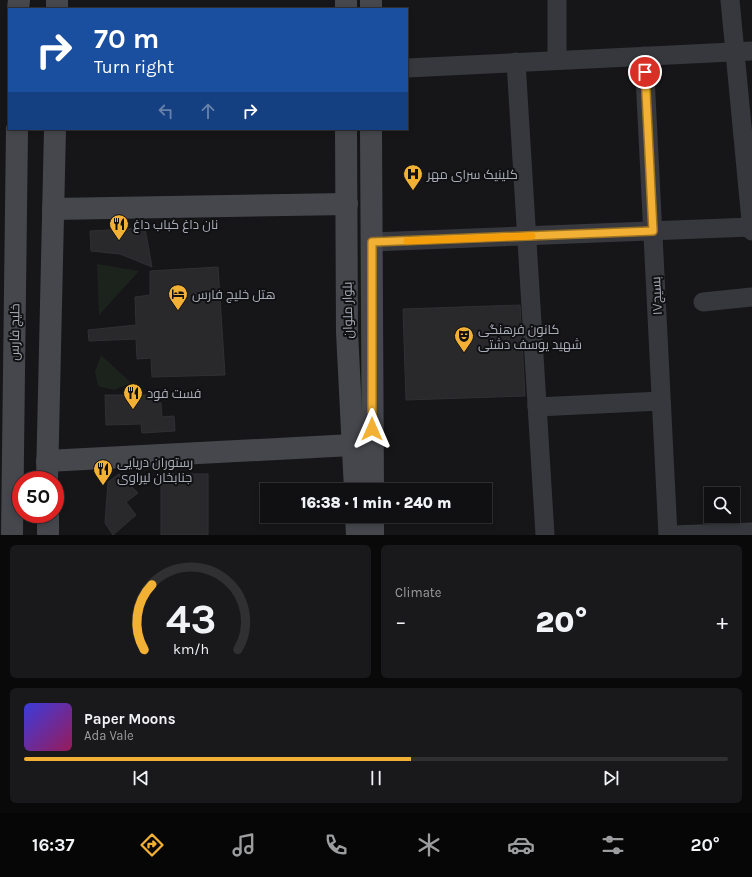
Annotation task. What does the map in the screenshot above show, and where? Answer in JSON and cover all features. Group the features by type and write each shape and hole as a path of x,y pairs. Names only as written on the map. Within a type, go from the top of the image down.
{"main road":[{"name":"خلیج فارس","path":"12,535 17,130"},
{"path":"55,130 47,470 352,445"},
{"name":"بلوار ملوان","path":"346,130 347,332 355,483"},
{"name":"بلوار ملوان","path":"371,130 373,483"},
{"path":"53,209 346,204"},
{"path":"347,276 372,276"},
{"path":"48,523 48,535"},
{"path":"356,523 357,535"},
{"path":"373,523 373,535"}],"street":[{"path":"556,0 557,60"},
{"path":"730,0 743,52 752,231"},
{"path":"408,68 743,52"},
{"name":"بسیج۱۷","path":"644,56 668,535"},
{"path":"516,62 545,535"},
{"path":"372,242 752,227"},
{"path":"702,302 752,297"},
{"path":"537,407 661,401"},
{"path":"673,535 752,532"}],"shaded area":[{"path":"97,264 139,271 99,315"},
{"path":"101,355 131,383 114,390 98,386 95,372"}],"building":[{"name":"نان داغ کباب داغ","path":"145,228 152,267 120,254 91,251 90,231"},
{"name":"هتل خلیج فارس","path":"218,267 225,375 152,377 151,358 137,359 136,339 89,341 88,330 136,325 135,297 150,295 150,271"},
{"name":"کانون فرهنگی شهید یوسف دشتی","path":"520,305 525,396 406,400 403,309"},
{"name":"فست فود","path":"105,395 146,395 161,403 162,417 174,416 175,431 142,433 141,424 106,425"},
{"path":"119,474 138,493 126,502 136,515 113,535 105,523 108,482"},
{"path":"161,474 208,474 208,535 161,535"}],"slow traffic":[{"path":"407,241 532,236"}],"place":[{"name":"کلینیک سرای مهر","path":"413,191"},
{"name":"نان داغ کباب داغ","path":"119,241"},
{"name":"هتل خلیج فارس","path":"178,311"},
{"name":"کانون فرهنگی شهید یوسف دشتی","path":"464,353"},
{"name":"فست فود","path":"133,410"},
{"name":"رستوران دریایی جنابخان لیراوی","path":"103,486"}],"route":[{"path":"372,429 372,242 653,231 645,72"}]}
